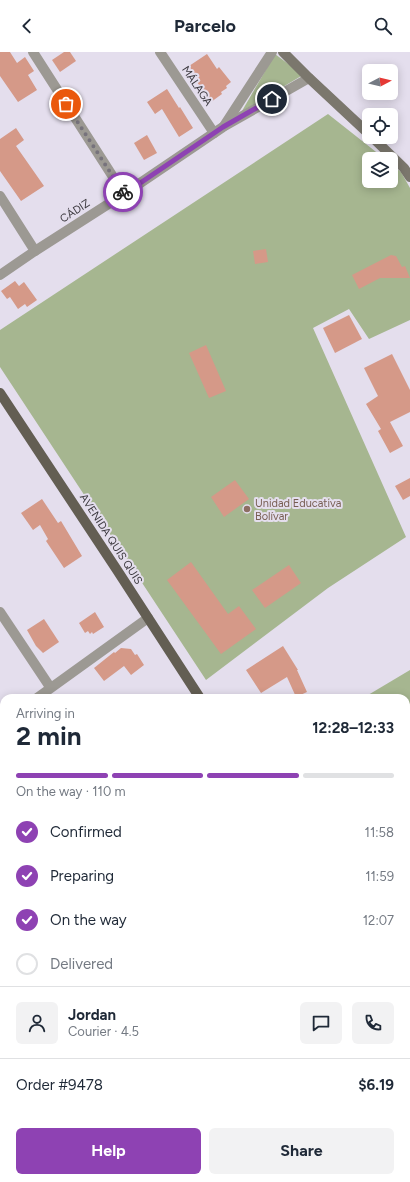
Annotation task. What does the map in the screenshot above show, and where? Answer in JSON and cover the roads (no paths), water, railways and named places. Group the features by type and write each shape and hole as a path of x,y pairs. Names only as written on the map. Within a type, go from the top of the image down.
{"main road":[{"name":"AVENIDA QUIS QUIS","path":"0,393 3,404 148,618 197,694"}],"street":[{"path":"33,52 124,194"},
{"name":"MÁLAGA","path":"160,52 214,133"},
{"name":"CÁDIZ","path":"223,127 272,52"},
{"path":"283,52 362,127"},
{"name":"CÁDIZ","path":"0,275 223,127 309,78"},
{"path":"380,144 407,166 410,177"},
{"path":"0,196 35,251"},
{"path":"0,612 50,687"},
{"path":"42,694 148,618"}],"place":[{"name":"Unidad Educativa Bolívar","path":"247,509"}]}
